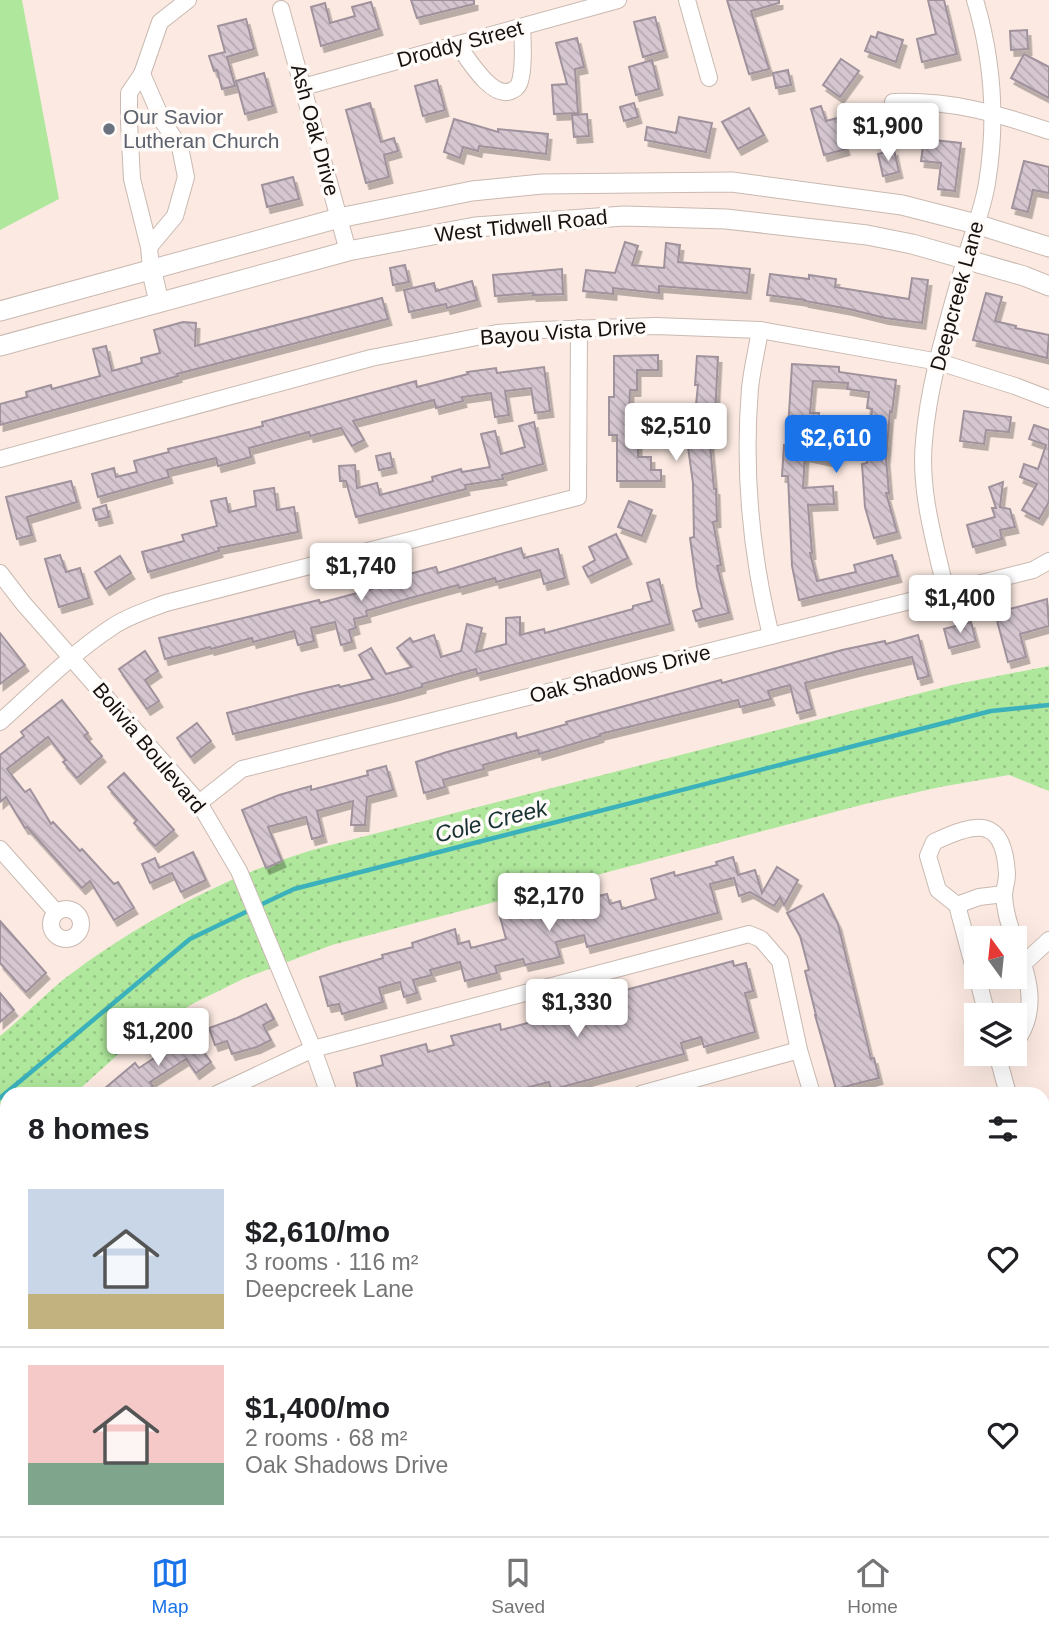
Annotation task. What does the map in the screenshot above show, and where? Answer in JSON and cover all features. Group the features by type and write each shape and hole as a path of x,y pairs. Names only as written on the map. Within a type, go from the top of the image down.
{"main road":[{"path":"623,182 624,216"},
{"name":"West Tidwell Road","path":"0,311 339,218 472,191 542,184 732,182 902,205 1049,247"},
{"name":"West Tidwell Road","path":"0,346 348,251 475,227 624,216 726,219 867,235 912,244 1049,286"},
{"path":"151,268 159,302"}],"street":[{"path":"151,268 149,247 132,179 129,93 142,74 160,22 188,0"},
{"name":"Droddy Street","path":"303,87 618,0"},
{"path":"687,0 709,78"},
{"name":"Deepcreek Lane","path":"946,592 925,502 922,470 928,409 965,259 987,185 994,112 985,33 975,0"},
{"name":"Ash Oak Drive","path":"281,9 348,251"},
{"path":"458,45 489,85 500,93 510,93 517,88 521,77 522,27"},
{"path":"142,74 163,122 180,147 186,177 175,216 149,247"},
{"path":"893,102 925,101 994,112 1049,131"},
{"path":"129,122 140,116 163,122"},
{"name":"Bayou Vista Drive","path":"0,459 371,358 497,333 579,328 696,326 760,330 939,362 1049,399"},
{"path":"0,722 73,657 113,626 140,612 166,603 578,497 579,328"},
{"path":"760,330 751,387 748,449 750,524 758,581 771,636"},
{"name":"Oak Shadows Drive","path":"199,803 242,769 1032,570 1049,561"},
{"name":"Bolivia Boulevard","path":"1,573 23,603 199,803 249,893 327,1087"},
{"path":"964,931 957,905 938,890 928,856 934,842 969,829 984,827 996,833 1003,845 1007,878 1004,894 1010,926"},
{"path":"0,849 56,912"},
{"path":"957,905 979,897 1004,894"},
{"path":"232,1087 313,1049 749,933 761,939 780,961 799,1050 811,1087"},
{"path":"1027,960 1049,940"},
{"path":"1027,981 1030,1008 1027,1024"},
{"path":"665,1087 799,1050"},
{"path":"1003,1066 1007,1087"}],"green space":[{"path":"0,0 22,0 59,199 0,230"},
{"path":"1049,666 1049,791 1009,775 940,787 865,804 332,945 243,979 192,1004 122,1051 82,1087 0,1087 0,1036 64,979 156,918 258,869 327,846 952,685"}],"building":[{"path":"411,0 474,0 474,4 417,18"},
{"path":"727,0 779,0 779,3 751,11 769,69 749,74"},
{"path":"928,0 944,0 957,54 922,62 917,39 936,34"},
{"path":"371,2 379,29 321,46 311,7 325,3 330,23 355,16 352,7"},
{"path":"655,17 664,51 643,57 634,22"},
{"path":"246,19 254,49 227,57 235,86 222,89 217,70 214,71 209,56 225,52 218,26"},
{"path":"1027,30 1028,49 1011,50 1010,31"},
{"path":"878,32 903,40 896,62 865,51 871,36 876,38"},
{"path":"577,38 584,67 575,69 578,113 554,114 552,85 567,84 556,43"},
{"path":"1024,54 1049,67 1049,98 1011,78"},
{"path":"841,59 859,71 840,97 823,85"},
{"path":"652,60 659,89 636,95 629,67"},
{"path":"788,70 791,85 776,88 773,73"},
{"path":"264,73 273,106 245,114 236,81"},
{"path":"437,80 445,110 423,116 415,86"},
{"path":"370,103 381,142 394,138 398,151 384,155 389,177 366,183 346,110"},
{"path":"634,103 638,117 624,121 620,107"},
{"path":"821,106 826,121 837,118 846,149 824,155 811,109"},
{"path":"749,108 764,135 738,149 722,122"},
{"path":"587,114 589,136 574,137 572,115"},
{"path":"679,117 712,123 706,152 645,140 647,127 676,133"},
{"path":"454,119 498,132 498,129 548,134 546,154 479,146 478,151 463,147 460,158 444,152"},
{"path":"924,139 961,143 955,191 938,189 941,163 921,161"},
{"path":"894,150 899,172 883,176 878,154"},
{"path":"1024,161 1049,167 1049,193 1033,190 1028,212 1012,208"},
{"path":"293,177 299,199 267,207 262,185"},
{"path":"625,242 638,246 632,265 664,268 666,243 680,245 678,262 750,269 747,293 659,286 659,293 613,288 613,294 583,291 586,270 615,273"},
{"path":"405,265 409,282 393,285 390,268"},
{"path":"562,269 563,294 495,296 493,275"},
{"path":"770,274 836,279 835,287 909,299 912,278 928,280 922,323 767,295"},
{"path":"472,281 477,300 447,308 446,304 409,312 404,290 434,283 436,291"},
{"path":"986,293 1002,297 995,321 1049,335 1047,358 973,340"},
{"path":"382,298 388,319 177,374 178,376 0,425 0,404 27,397 26,392 51,385 52,389 100,376 93,349 106,346 112,371 142,363 141,358 160,353 154,330 183,322 196,323 195,346"},
{"path":"658,355 658,370 637,370 637,390 630,390 629,415 648,416 648,423 671,424 672,413 695,414 697,356 718,357 714,434 709,434 716,489 717,521 713,522 721,565 717,566 729,613 696,621 693,611 702,608 690,538 694,537 693,483 687,440 671,439 671,435 638,435 638,457 651,457 651,470 661,470 661,481 617,481 617,435 609,435 609,397 614,397 614,356"},
{"path":"792,364 839,367 839,372 896,380 892,412 890,411 886,459 889,493 886,493 897,532 874,538 865,507 862,464 867,463 872,409 867,408 869,392 847,389 848,383 813,381 810,413 819,413 818,420 832,421 832,446 829,460 805,455 803,488 833,486 834,504 808,505 810,553 817,581 856,572 854,565 892,555 898,576 799,600 792,566 788,476 782,476 784,445 787,446"},
{"path":"544,367 550,411 535,413 531,388 505,391 509,415 495,417 491,393 462,397 463,401 436,408 434,400 353,421 364,440 352,446 341,428 310,436 309,432 249,448 251,457 218,466 216,458 167,470 169,477 98,497 92,474 114,468 116,477 137,472 134,461 169,452 168,449 263,426 262,422 416,381 417,387 468,374 467,372 496,368 497,373"},
{"path":"964,411 1011,417 1009,432 986,430 984,444 960,441"},
{"path":"534,422 543,464 502,475 503,479 465,485 466,489 356,517 346,481 340,481 339,466 355,465 357,488 377,483 380,495 433,481 432,477 461,469 462,472 490,467 481,434 495,431 501,454 525,447 519,426"},
{"path":"1034,425 1049,430 1049,502 1039,519 1022,510 1037,484 1020,477 1024,464 1038,469 1046,445 1029,439"},
{"path":"390,453 393,467 379,470 376,456"},
{"path":"71,481 77,502 27,517 32,535 17,539 6,497"},
{"path":"1003,482 1000,507 1010,509 1015,527 1000,530 1002,539 973,547 967,525 995,517 992,508 996,508 989,487"},
{"path":"274,488 277,510 294,507 298,532 218,548 219,551 148,572 142,552 184,541 182,535 217,526 211,501 226,498 229,512 256,506 254,491"},
{"path":"629,501 652,510 642,536 618,527"},
{"path":"106,505 109,517 96,520 93,509"},
{"path":"616,534 628,558 588,577 583,567 595,560 589,547"},
{"path":"521,548 524,558 558,549 565,578 544,584 540,570 496,582 495,578 459,588 458,585 366,611 367,616 354,619 356,628 349,630 352,642 341,645 335,622 311,628 314,641 298,645 294,631 253,642 252,638 211,649 210,647 165,659 159,638 319,600 320,603 372,589 371,586 409,574 436,567 438,573"},
{"path":"60,555 66,572 80,568 89,598 59,607 45,559"},
{"path":"120,556 131,573 106,589 95,572"},
{"path":"659,579 670,624 477,674 476,669 393,695 233,734 227,713 373,679 359,655 371,648 386,674 412,667 397,648 410,638 413,642 434,635 441,657 461,651 467,624 482,628 476,652 506,644 506,618 520,617 520,635 544,629 545,633 633,609 633,606 652,601 647,583"},
{"path":"1047,599 1049,626 1020,634 1026,657 1008,662 995,613"},
{"path":"971,622 976,641 949,648 944,629"},
{"path":"0,633 25,665 0,684"},
{"path":"918,635 929,676 918,679 912,657 805,683 812,709 797,713 790,685 768,691 771,699 740,707 738,700 600,734 539,754 538,750 483,765 484,769 443,780 445,787 424,793 416,762 447,752 516,733 517,738 721,680 722,683 842,650 885,641 886,644"},
{"path":"145,651 158,671 145,680 159,701 147,709 119,669"},
{"path":"62,700 88,733 84,736 102,756 77,778 63,762 66,760 48,737 7,769 25,792 30,789 51,824 53,822 80,851 82,849 114,884 118,882 134,908 114,920 90,881 82,888 27,827 25,828 6,797 0,802 0,755 24,736 21,732"},
{"path":"197,723 211,741 191,757 177,738"},
{"path":"386,766 393,790 367,797 365,825 351,825 353,801 317,811 323,836 312,839 306,817 268,827 282,861 266,868 242,810 279,795 311,786 311,790 368,775 367,771"},
{"path":"124,773 174,830 155,846 134,823 137,820 108,787"},
{"path":"193,852 206,880 181,892 172,873 150,883 142,864 155,858 159,868"},
{"path":"733,857 738,875 755,870 762,893 777,867 798,880 784,905 780,897 774,906 750,892 739,896 734,878 710,884 718,913 587,947 584,935 556,942 560,957 525,965 523,959 495,966 497,973 465,981 460,962 430,970 432,975 413,980 417,993 404,997 400,982 379,988 383,1002 342,1014 339,1004 328,1006 320,977 413,947 412,943 455,929 458,944 469,941 471,948 506,939 500,917 607,894 610,904 620,901 622,909 656,899 651,879 717,865 716,862"},
{"path":"823,894 838,924 871,1059 874,1058 879,1078 835,1087 815,1015 805,971 809,970 800,936 787,913"},
{"path":"0,921 46,973 26,992 0,963"},
{"path":"733,961 734,966 746,963 753,991 745,993 755,1032 704,1047 701,1037 681,1043 684,1054 562,1087 550,1087 549,1082 530,1087 357,1087 354,1073 383,1065 381,1056 426,1044 428,1052 454,1045 451,1036 500,1024 501,1030 535,1021 533,1015"},
{"path":"0,993 14,1010 0,1022"},
{"path":"266,1004 274,1019 263,1025 271,1040 232,1054 227,1041 215,1045 209,1028"},
{"path":"191,1034 211,1062 196,1073 186,1059 150,1082 152,1087 106,1087 135,1063 139,1068"}],"waterway":[{"name":"Cole Creek","path":"258,906 294,889 991,711 1049,705"},
{"name":"Cole Creek","path":"13,1087 190,939 250,910"}],"place":[{"name":"Our Savior Lutheran Church","path":"109,129"}]}
